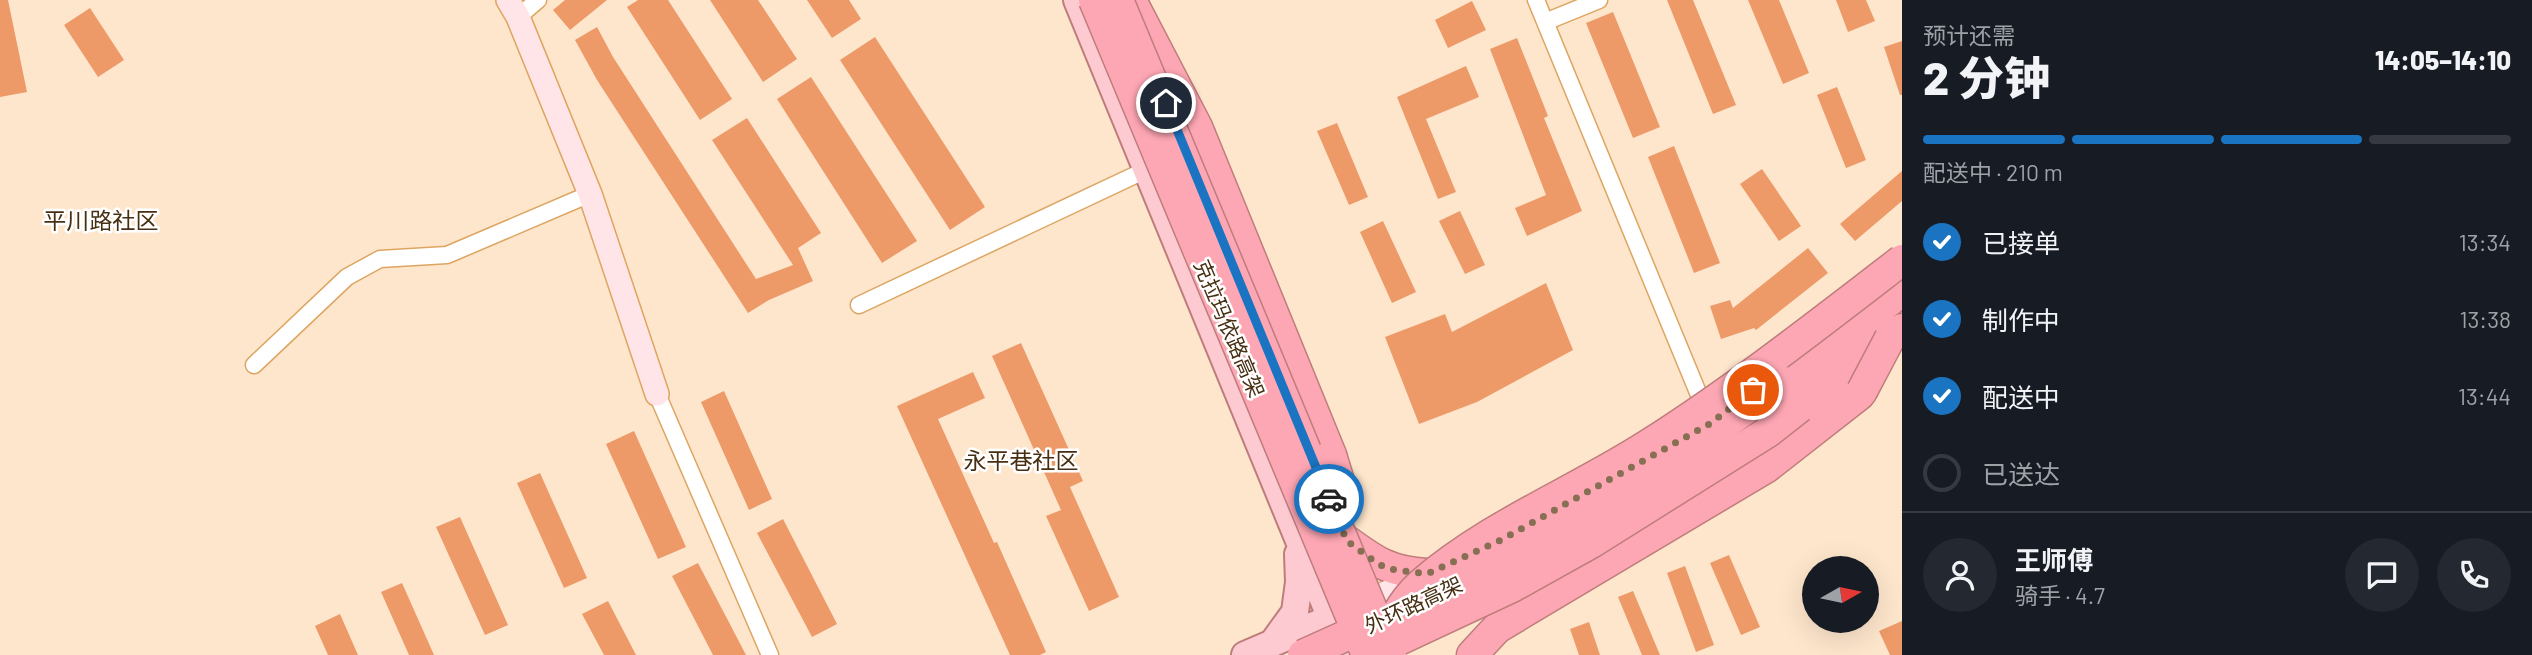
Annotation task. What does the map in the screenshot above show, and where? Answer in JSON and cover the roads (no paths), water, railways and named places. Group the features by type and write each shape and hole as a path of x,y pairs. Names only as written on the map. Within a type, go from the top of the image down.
{"highway":[{"name":"克拉玛依路高架","path":"1094,0 1366,655"},
{"name":"克拉玛依路高架","path":"1121,0 1392,655"},
{"path":"1130,0 1197,127 1331,455 1364,561 1366,605 1351,649 1346,655"},
{"path":"1382,655 1388,630 1401,605 1420,585 1472,545 1647,446 1787,349 1902,260"},
{"name":"外环路高架","path":"1303,655 1424,601 1501,562 1668,464 1755,405 1902,290"},
{"name":"外环路高架","path":"1366,655 1512,587 1591,543 1768,432 1898,339"},
{"path":"1472,655 1497,628 1767,467 1859,395 1898,339"},
{"path":"1347,541 1378,564 1390,569 1427,574"}],"main road":[{"path":"1077,0 1346,655"},
{"path":"1121,0 1392,655"},
{"path":"513,9 590,194 657,394"},
{"path":"1245,655 1501,540 1711,423 1902,275"},
{"path":"1400,655 1550,584 1721,484 1898,339"},
{"path":"1272,643 1296,612 1299,582 1297,535"}],"street":[{"path":"513,9 538,0"},
{"path":"1536,0 1711,423"},
{"path":"1545,22 1600,0"},
{"path":"859,305 1148,169"},
{"path":"254,365 347,277 380,259 447,256 590,194"},
{"path":"657,394 770,655"}],"district":[{"name":"平川路社区","path":"101,220"},
{"name":"永平巷社区","path":"1021,460"}]}
